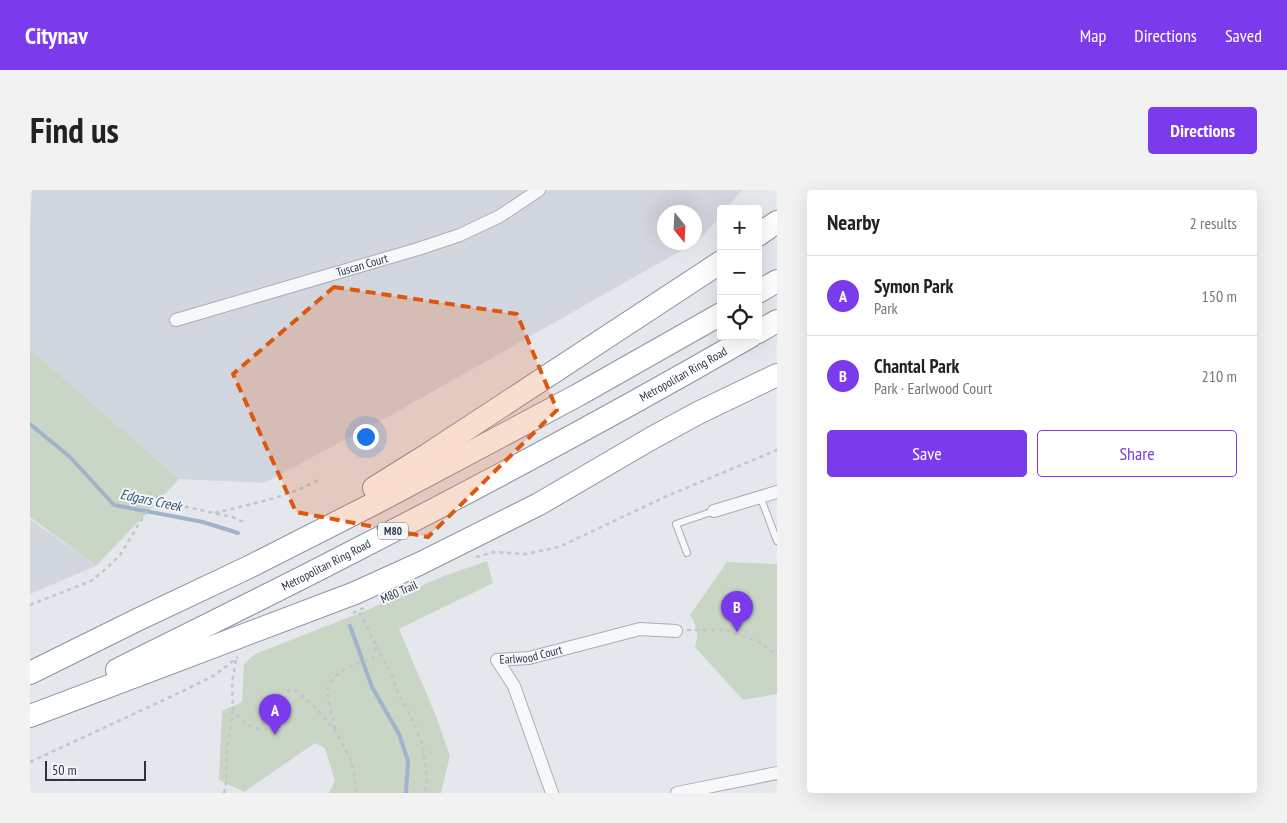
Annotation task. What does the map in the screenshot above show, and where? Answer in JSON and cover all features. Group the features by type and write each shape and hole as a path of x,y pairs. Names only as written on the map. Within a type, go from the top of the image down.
{"highway":[{"path":"762,232 777,222"},
{"path":"249,567 427,456 717,265"},
{"path":"762,290 777,281"},
{"name":"M80","path":"30,673 249,567 482,447 586,391 717,316"},
{"path":"762,330 777,321"},
{"name":"Metropolitan Ring Road","path":"30,715 472,490 744,340"},
{"path":"30,715 355,593 419,564 539,504 698,413 777,375"}],"street":[{"name":"Tuscan Court","path":"176,320 409,252 443,240 500,216 539,190"},
{"path":"714,511 777,492"},
{"name":"Earlwood Court","path":"552,793 514,686 497,660 529,658 640,629 676,631"},
{"path":"676,793 777,773"}],"lane":[{"path":"760,496 777,542"},
{"path":"687,553 676,524 714,511"}],"path":[{"path":"473,558 494,552 525,554 558,547 667,496 777,450"},
{"path":"215,513 300,490 318,480"},
{"path":"148,492 169,503 232,517 246,523"},
{"path":"30,606 91,581 107,568 120,555 156,496"},
{"name":"M80 Trail","path":"348,614 375,603"},
{"path":"360,613 355,605 391,673 398,695 414,723 423,746 427,780 425,793"},
{"path":"676,631 726,630 760,642 777,655"},
{"path":"335,730 327,692 328,687 343,669 373,658 376,646"},
{"path":"30,762 215,675 244,654"},
{"path":"224,793 232,711 232,683 236,659"},
{"path":"232,711 249,726 257,729 271,728 276,723 285,696 289,690 297,691 316,708 335,730 352,762 357,793"}],"highlighted area":[{"path":"334,287 517,314 557,410 428,537 296,512 233,374"}],"shaded area":[{"path":"32,190 742,190 729,205 717,205 717,220 702,236 702,205 657,205 657,250 682,250 393,414 264,483 179,479 30,349 30,225"},
{"path":"30,519 96,566 30,594"}],"green space":[{"path":"30,349 179,479 96,566 30,517"},
{"path":"487,561 493,583 399,629 436,716 450,756 441,793 329,793 335,781 325,748 315,743 244,792 219,780 222,711 242,702 244,664 255,654 360,613 444,576"},
{"path":"727,562 777,564 777,694 743,700 695,647 697,630 690,615"}],"waterway":[{"name":"Edgars Creek","path":"30,424 70,457 114,505 203,522 238,533"},
{"name":"Edgars Creek","path":"350,626 372,687 399,734 408,761 406,793"}],"place":[{"name":"Chantal Park","path":"737,632"},
{"name":"Symon Park","path":"275,735"}]}
